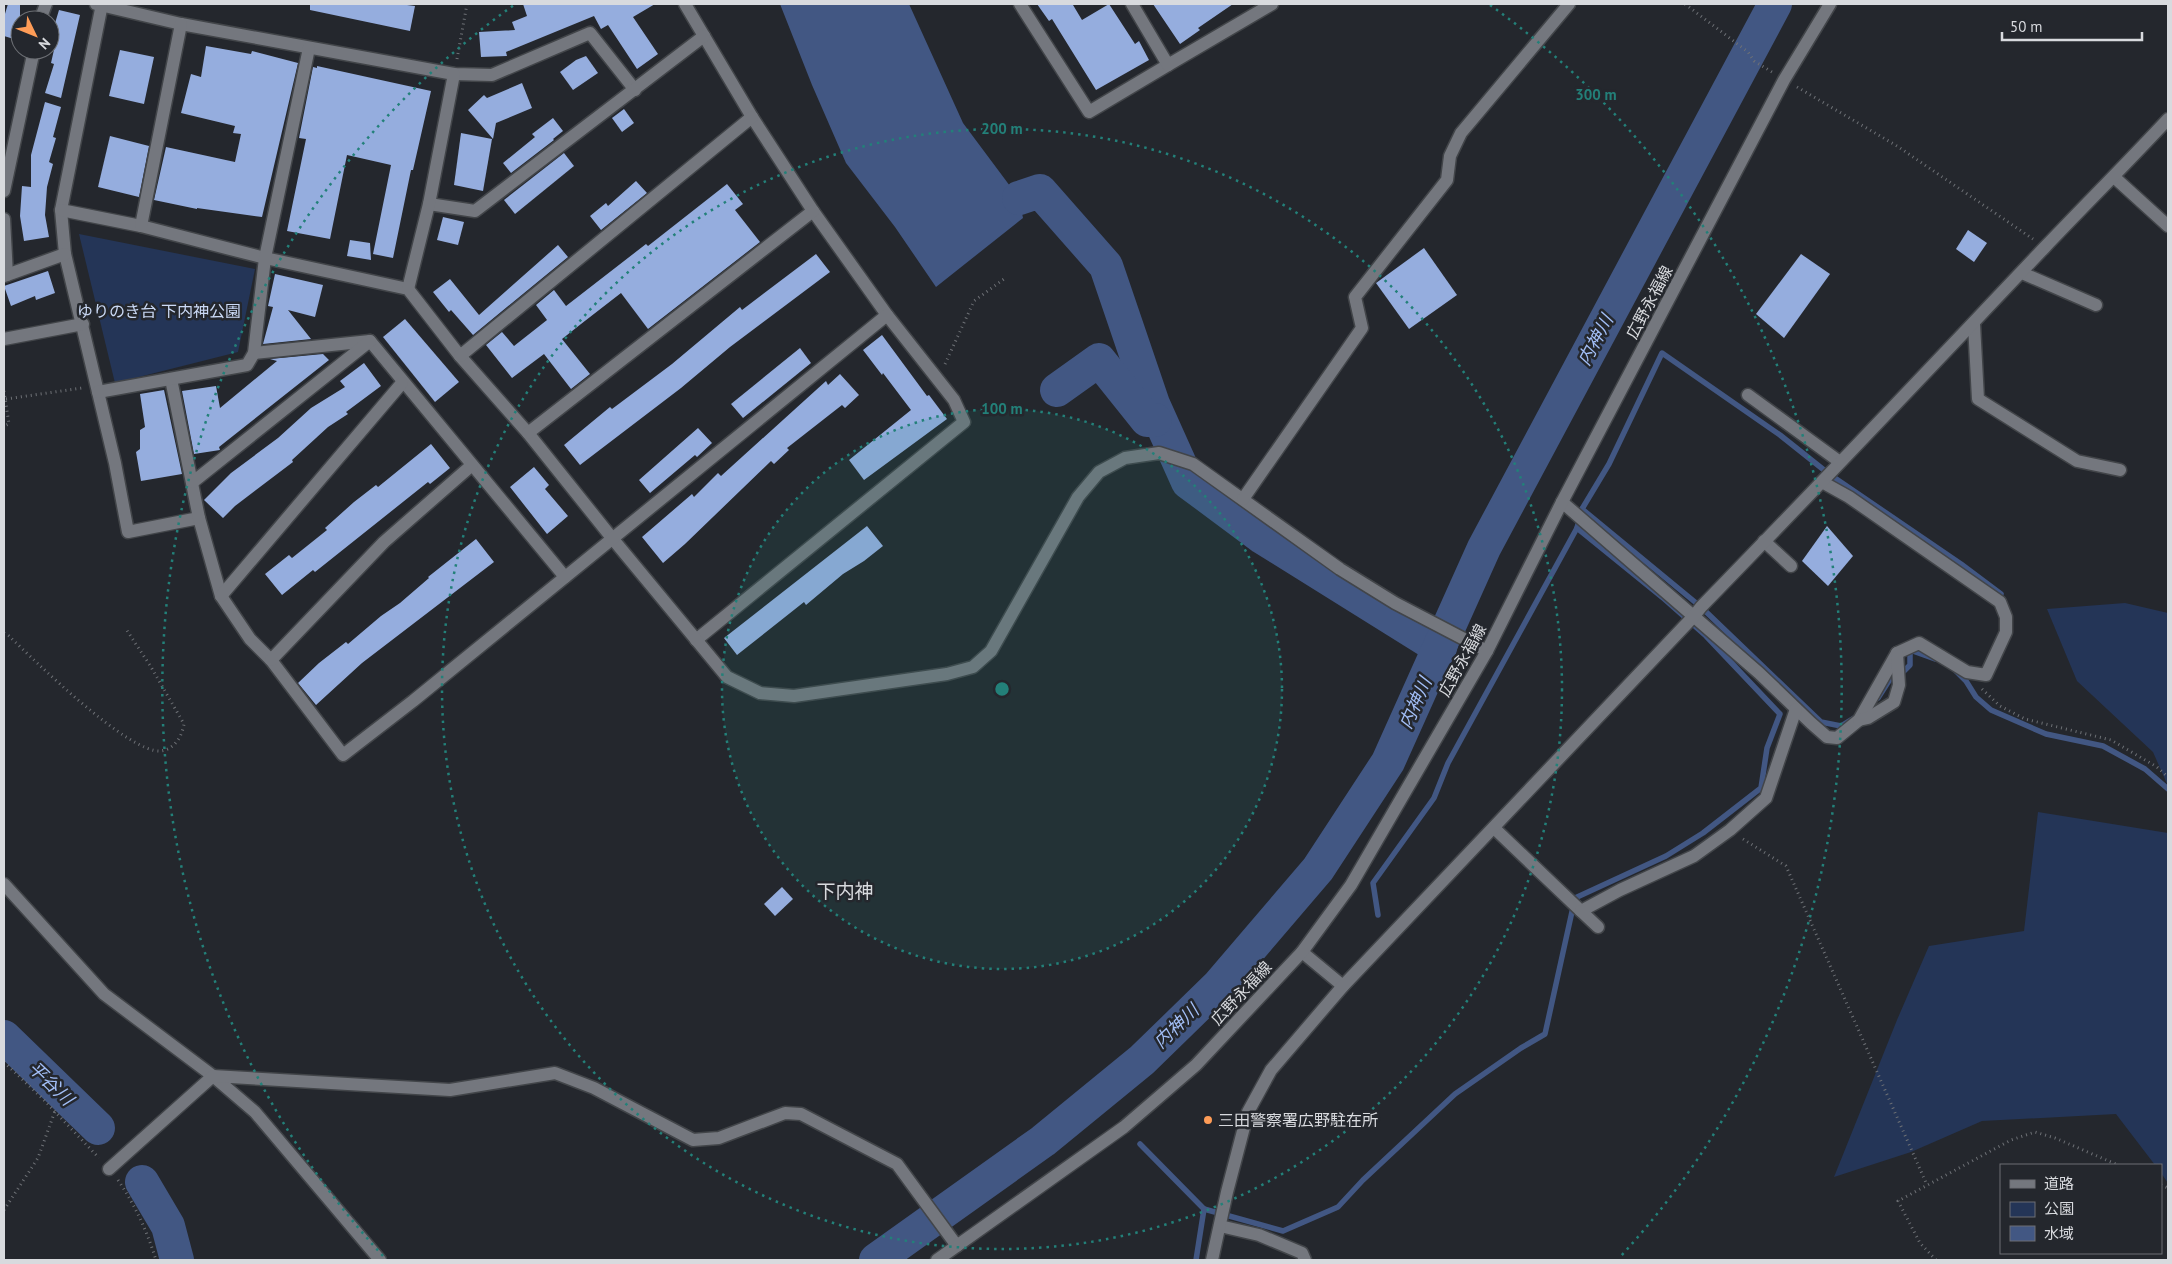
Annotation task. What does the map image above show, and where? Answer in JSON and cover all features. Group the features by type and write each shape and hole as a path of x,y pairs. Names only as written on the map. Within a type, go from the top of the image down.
{"street":[{"path":"199,518 128,532 98,389 65,254 61,210 100,4 181,24 454,74 492,74 590,33 636,90"},
{"path":"685,4 752,117 813,211 886,315 954,400 964,422 696,640"},
{"path":"1020,4 1089,112 1272,4"},
{"path":"1132,4 1168,65"},
{"path":"1243,499 1362,328 1355,297 1447,180 1450,156 1460,132 1569,4"},
{"name":"広野永福線","path":"937,1260 1131,1121 1196,1065 1302,952 1351,885 1487,652 1562,502 1784,80 1830,4"},
{"path":"142,226 181,24"},
{"path":"429,204 475,210 636,90 704,36"},
{"path":"98,389 171,379 247,365 254,353 265,258 309,48"},
{"path":"4,191 32,60"},
{"path":"408,288 429,204 454,74"},
{"path":"460,356 752,117"},
{"path":"1212,1260 1248,1112 1271,1070 1343,986 1701,607 1974,324 2044,247 2114,177 2168,119"},
{"path":"2114,177 2168,226"},
{"path":"61,210 142,226 265,258 408,288 460,356 528,433 727,677 760,693 794,696 947,674 973,667 991,651 1078,496 1099,472 1125,458 1158,453 1193,464 1340,569 1395,603 1487,652"},
{"path":"528,433 813,211"},
{"path":"4,219 5,276 65,254"},
{"path":"2022,273 2096,305"},
{"path":"171,379 199,518 221,596 250,639 272,660 343,755 886,315"},
{"path":"4,339 83,324"},
{"path":"1974,324 1978,399 2077,461 2120,470"},
{"path":"254,353 370,341"},
{"path":"370,341 402,383 565,577"},
{"path":"192,482 370,341"},
{"path":"221,596 402,383"},
{"path":"1748,395 1840,462"},
{"path":"272,660 384,542 472,465"},
{"path":"1562,502 1694,616 1827,736 1837,738 1859,720 1897,653 1919,642 1967,672 1986,675 2006,632 2006,617 2000,602 1850,497 1822,482"},
{"path":"1764,541 1791,566"},
{"path":"1859,720 1868,718 1894,702 1899,685 1897,653"},
{"path":"1581,911 1620,890 1694,856 1730,830 1766,798 1796,709"},
{"path":"1494,828 1598,927"},
{"path":"4,884 104,994 213,1076 255,1112 380,1260"},
{"path":"1302,952 1343,986"},
{"path":"109,1169 213,1076 450,1090 555,1074 594,1088 693,1140 719,1138 785,1113 801,1114 897,1164 957,1246"},
{"path":"1220,1226 1259,1235 1302,1253 1305,1260"}],"path":[{"path":"454,74 466,4"},
{"path":"1685,4 1748,52 1754,61 1897,146 2044,247"},
{"path":"938,379 974,301 1004,278"},
{"path":"6,399 98,389"},
{"path":"4,391 9,424 4,426"},
{"path":"4,633 99,717 126,736 150,749 162,751 175,745 182,735 184,724 151,667 126,629"},
{"path":"1986,675 1981,688 2000,706 2025,719 2111,740 2157,767 2168,777"},
{"path":"1730,830 1772,859 1786,866 1927,1185"},
{"path":"4,1062 109,1169 131,1199 150,1239 156,1260"},
{"path":"4,1210 38,1158 54,1111"},
{"path":"1936,1260 1920,1243 1898,1201 2011,1140 2035,1132 2055,1138 2116,1164"}],"green space":[{"name":"ゆりのき台 下内神公園","path":"79,234 255,269 238,352 115,383"},
{"path":"2125,603 2168,613 2168,786 2153,752 2077,681 2047,609"},
{"path":"2038,812 2168,833 2168,1183 2162,1174 2162,1164 2154,1164 2116,1114 1982,1121 1911,1152 1834,1177 1929,946 2024,931"}],"water":[{"path":"780,4 909,4 963,123 1019,198 1023,218 936,287 895,227 846,163"}],"building":[{"path":"8,4 20,4 20,10 10,10 10,38 4,36 4,17"},
{"path":"310,4 399,4 415,6 410,31 310,10"},
{"path":"523,4 655,4 633,17 658,54 637,69 608,25 601,29 594,16 506,52 507,56 481,57 479,32 515,30 512,22 527,16"},
{"path":"1037,4 1075,4 1073,5 1082,20 1109,4 1135,44 1139,41 1149,60 1096,90 1052,19 1049,21"},
{"path":"1153,4 1233,4 1198,28 1200,30 1180,44"},
{"path":"60,10 80,15 61,98 45,93 54,64 51,63 52,60 60,60"},
{"path":"206,46 251,54 252,51 298,63 262,217 197,209 154,200 166,147 235,162 241,134 233,133 235,126 181,113 191,74 201,77"},
{"path":"120,50 154,57 144,104 109,96"},
{"path":"586,56 598,73 573,90 560,72 576,60"},
{"path":"317,66 431,91 413,170 411,170 393,258 373,254 391,165 347,155 330,239 287,231 306,139 299,138 313,67 317,68"},
{"path":"522,83 532,108 496,123 493,139 468,110 484,95 487,98"},
{"path":"45,102 61,107 53,137 56,138 49,162 53,164 47,187 45,215 49,237 24,241 20,216 22,186 31,187 31,155"},
{"path":"624,109 634,123 622,132 612,118"},
{"path":"553,118 563,131 511,173 503,163 535,137 532,134"},
{"path":"461,133 492,139 483,191 454,185"},
{"path":"110,136 149,146 139,197 98,187"},
{"path":"564,153 574,166 515,214 504,200"},
{"path":"636,181 647,193 601,230 590,216 606,203 608,206"},
{"path":"727,184 743,204 735,210 760,242 648,329 621,293 581,324 562,339 590,374 571,389 544,354 512,378 486,345 502,332 514,346 547,320 536,305 554,290 566,306 646,244 648,246"},
{"path":"443,217 464,222 458,245 437,240"},
{"path":"1968,230 1987,243 1974,262 1956,249"},
{"path":"350,240 370,243 371,260 347,256"},
{"path":"558,245 568,257 473,335 451,310 449,312 433,292 450,279 479,315"},
{"path":"1424,248 1457,295 1409,329 1376,283"},
{"path":"816,254 830,272 730,347 681,388 580,465 564,445 610,407 612,409 672,364 740,307 742,310"},
{"path":"1801,254 1830,274 1784,338 1756,314"},
{"path":"48,271 55,293 36,300 35,296 11,306 4,286"},
{"path":"275,274 323,285 315,317 288,310 311,339 263,344 273,307 268,306"},
{"path":"405,319 459,382 435,402 383,337"},
{"path":"882,335 927,396 929,395 947,419 864,480 849,460 911,410 863,350"},
{"path":"800,348 811,363 743,418 731,404"},
{"path":"323,354 329,360 219,447 220,450 194,454 182,391 216,386 220,408 277,361 270,359"},
{"path":"364,363 381,386 346,412 348,414 328,427 292,460 293,462 235,506 223,518 204,500 231,473 278,438 311,408 345,387 340,381"},
{"path":"840,374 859,395 845,408 842,405 787,448 789,450 774,464 771,461 663,563 642,537 692,494 694,497 718,473 721,476 826,381 828,385"},
{"path":"164,390 182,474 141,481 136,452 140,449 140,430 145,427 140,394"},
{"path":"698,428 712,443 650,493 639,480"},
{"path":"431,444 450,468 430,484 428,482 315,572 313,570 282,595 265,574 289,555 292,558 327,530 325,528 354,502 376,485 378,487"},
{"path":"534,467 549,485 545,489 568,516 547,534 510,487"},
{"path":"867,526 883,546 843,574 806,605 804,602 737,655 724,638"},
{"path":"1827,526 1853,556 1828,586 1802,561"},
{"path":"476,539 494,562 362,663 316,705 298,683 319,663 346,642 348,644 381,616 400,603 428,577"},
{"path":"782,887 793,899 775,916 764,904"}],"waterway":[{"name":"内神川","path":"876,1260 1043,1141 1142,1060 1218,986 1318,869 1388,762 1484,548 1775,4"},
{"path":"1019,198 1040,191 1106,266 1153,404 1188,482 1262,537 1440,648"},
{"path":"1378,915 1373,883 1434,798 1448,763 1577,528 1582,509 1609,464 1662,353 1780,435 1829,474 1961,564 2001,594"},
{"path":"1057,390 1099,360 1147,420 1155,420"},
{"path":"1582,509 1701,607 1821,722 1841,726 1854,718"},
{"path":"1140,1144 1204,1209 1283,1231 1338,1207 1363,1180 1455,1094 1521,1048 1545,1034 1575,898 1666,856 1703,833 1761,788 1767,748 1780,714 1706,636 1662,597 1577,528"},
{"path":"1878,698 1894,673 1904,671 1910,665 1910,650 1935,659"},
{"path":"1956,671 1966,681 1976,697 1991,710 2046,734 2103,746 2145,769 2168,789"},
{"name":"平谷川","path":"4,1037 98,1128"},
{"name":"平谷川","path":"142,1182 168,1226 177,1260"},
{"path":"1196,1260 1204,1209"}],"place":[{"name":"三田警察署広野駐在所","path":"1208,1120"}],"district":[{"name":"下内神","path":"845,891"}]}
